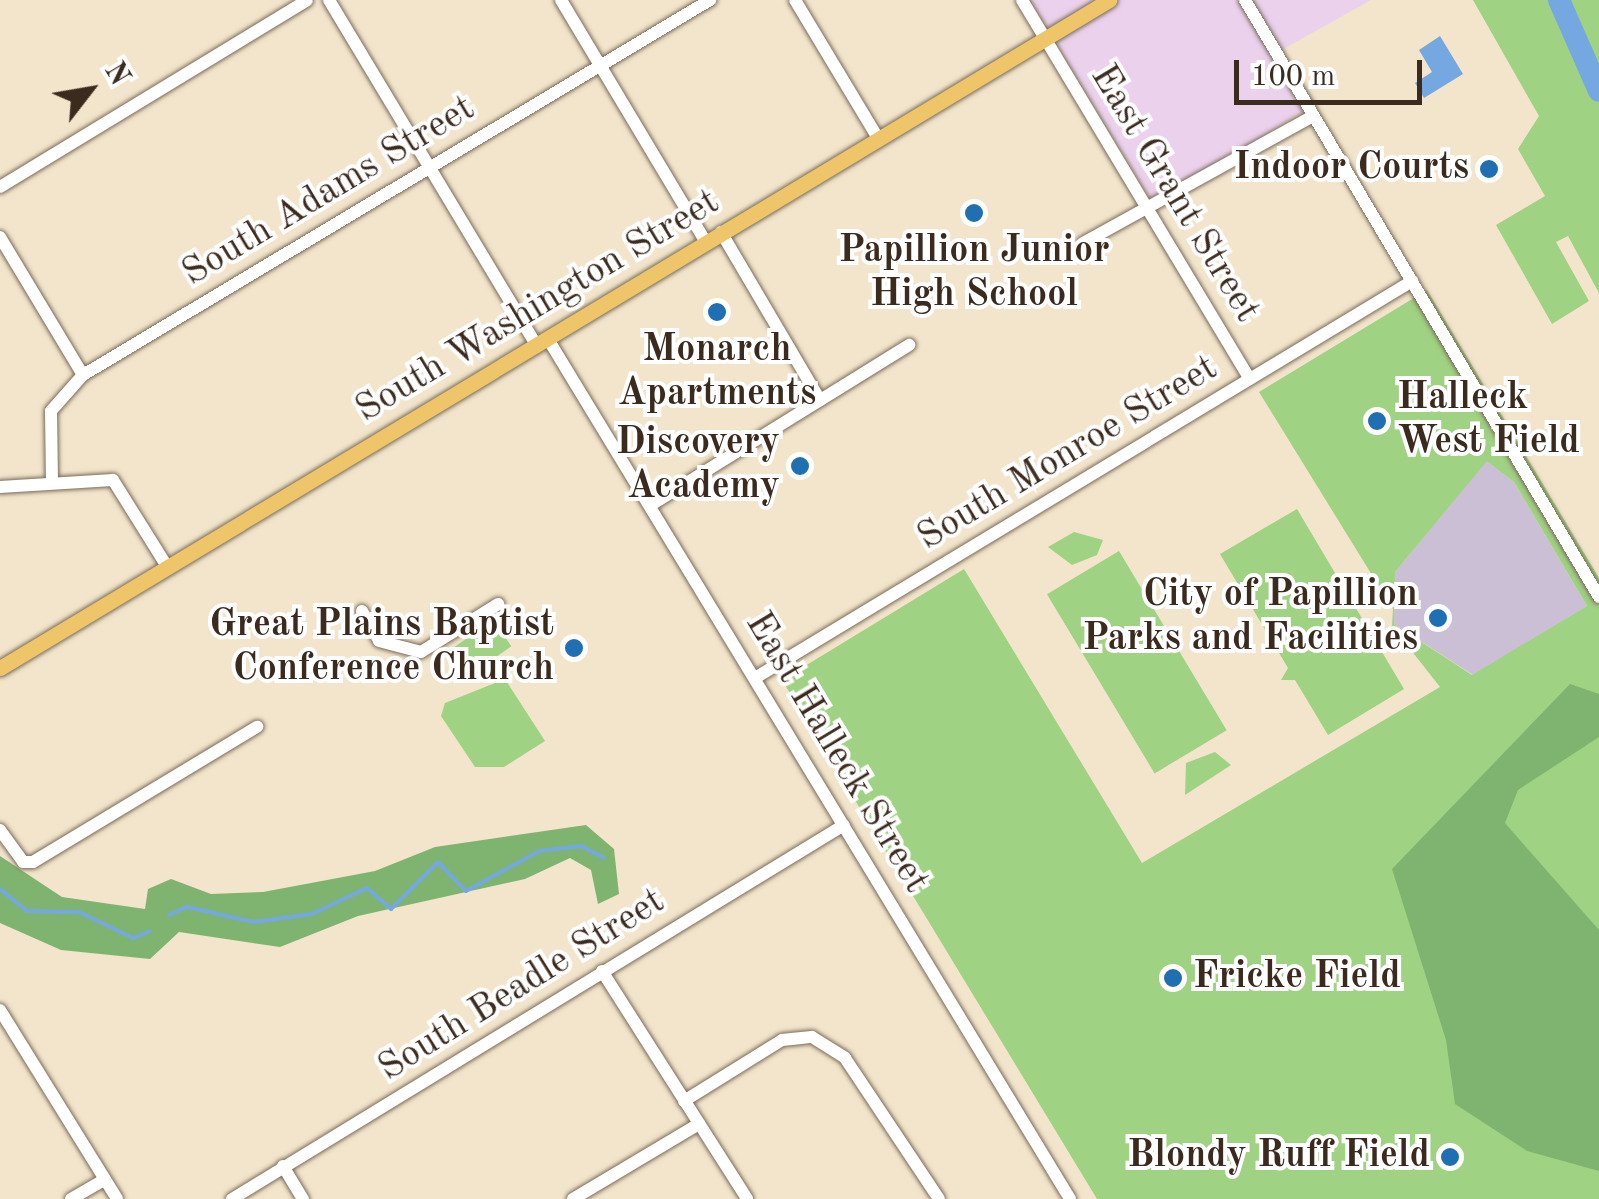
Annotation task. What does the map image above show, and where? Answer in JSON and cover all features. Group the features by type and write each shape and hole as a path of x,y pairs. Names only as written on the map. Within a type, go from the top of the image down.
{"main road":[{"name":"South Washington Street","path":"0,668 1109,0"}],"street":[{"path":"0,186 307,0"},
{"name":"East Halleck Street","path":"328,0 542,343 652,505 1070,1199"},
{"path":"561,0 706,242"},
{"name":"South Adams Street","path":"52,482 51,411 83,374 710,0"},
{"path":"795,0 878,138"},
{"name":"East Grant Street","path":"1022,0 1250,379"},
{"path":"1246,0 1599,596"},
{"path":"1084,243 1150,213 1313,116"},
{"path":"721,232 820,400"},
{"path":"0,238 83,374"},
{"name":"South Monroe Street","path":"755,678 1412,281"},
{"path":"652,505 909,345"},
{"path":"0,487 113,480 168,568"},
{"path":"362,611 379,641 421,652 498,604"},
{"path":"0,830 27,862 257,727"},
{"name":"South Beadle Street","path":"232,1199 844,825"},
{"path":"602,972 747,1199"},
{"path":"0,1010 116,1199"},
{"path":"684,1102 782,1040 812,1038 846,1058 939,1199"},
{"path":"572,1199 699,1124"},
{"path":"283,1166 303,1199"},
{"path":"71,1199 105,1179"}],"shaded area":[{"path":"1030,0 1371,0 1271,56 1303,111 1153,204"},
{"name":"City of Papillion Parks and Facilities","path":"1487,460 1514,482 1587,606 1473,675 1394,624 1395,572"}],"green space":[{"path":"1473,0 1599,0 1599,293 1568,236 1556,242 1589,301 1552,324 1496,225 1545,196 1518,149 1539,116"},
{"path":"1427,290 1599,578 1599,1199 1097,1199 782,680 964,569 1142,863 1440,687 1392,626 1393,609 1259,392","holes":["1487,461 1514,482 1587,606 1472,675 1394,624 1395,572"]},
{"path":"1297,509 1404,689 1328,735 1295,680 1281,680 1288,668 1220,554"},
{"path":"1074,532 1103,540 1097,555 1072,565 1048,547"},
{"path":"1119,551 1227,730 1155,773 1047,594"},
{"path":"493,620 511,646 469,676 450,650"},
{"path":"505,679 545,741 504,767 475,767 441,716 445,703"},
{"path":"1570,684 1599,694 1599,737 1518,790 1505,823 1599,930 1599,1171 1527,1151 1455,1104 1446,1040 1392,869"},
{"path":"1215,752 1231,765 1185,795 1186,763"},
{"path":"586,825 614,849 619,894 598,904 591,870 570,858 525,879 358,916 280,947 179,932 150,959 61,950 0,923 0,856 62,897 145,909 148,889 171,879 211,894 263,892 375,871 435,847"}],"water":[{"path":"1440,36 1463,74 1424,98 1415,83 1432,72 1419,50"}],"waterway":[{"path":"1559,0 1599,91"},
{"path":"169,915 187,907 253,922 312,914 367,888 391,909 438,862 466,891 539,851 581,846 603,857"},
{"path":"0,889 27,911 79,912 133,938 150,931"}],"place":[{"name":"Indoor Courts","path":"1489,169"},
{"name":"Papillion Junior High School","path":"974,213"},
{"name":"Monarch Apartments","path":"717,312"},
{"name":"Halleck West Field","path":"1377,421"},
{"name":"Discovery Academy","path":"800,466"},
{"name":"City of Papillion Parks and Facilities","path":"1438,618"},
{"name":"Great Plains Baptist Conference Church","path":"574,648"},
{"name":"Fricke Field","path":"1173,978"},
{"name":"Blondy Ruff Field","path":"1450,1157"}]}
